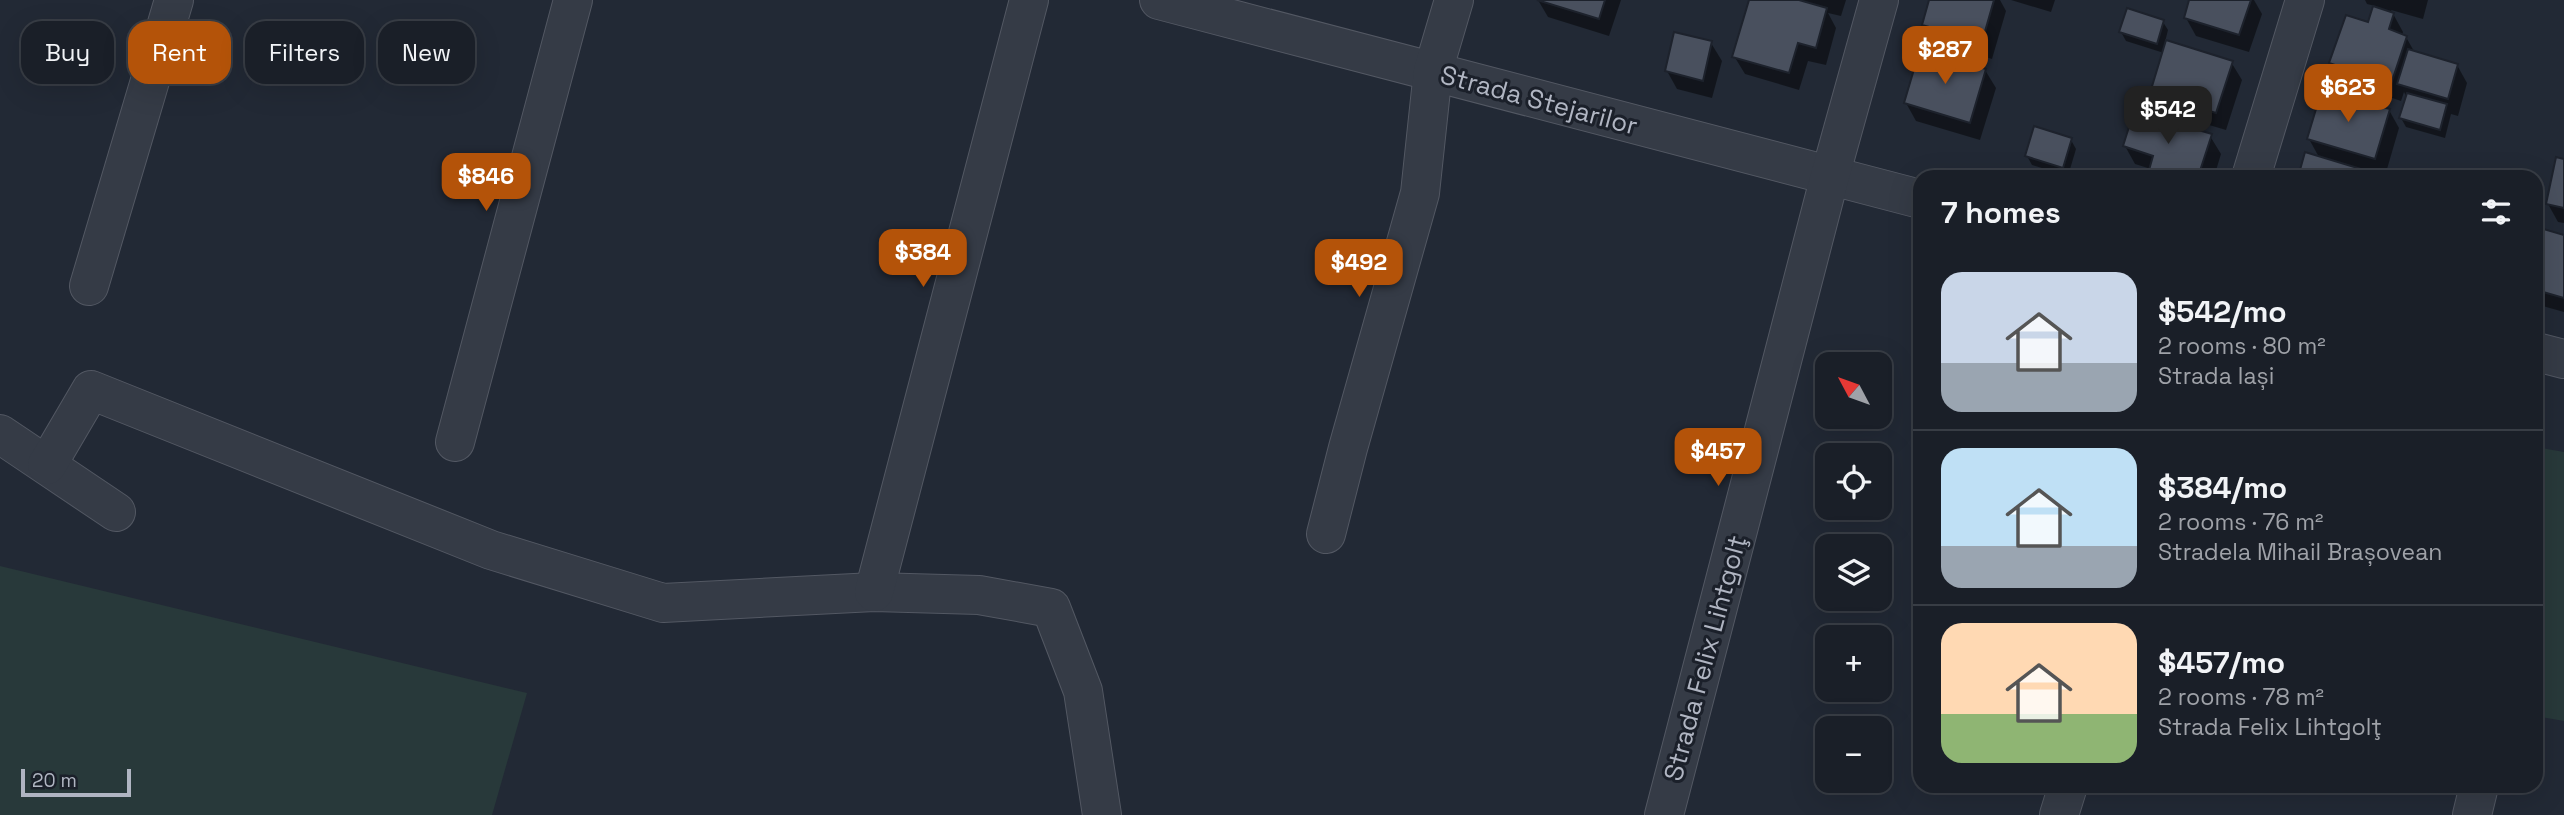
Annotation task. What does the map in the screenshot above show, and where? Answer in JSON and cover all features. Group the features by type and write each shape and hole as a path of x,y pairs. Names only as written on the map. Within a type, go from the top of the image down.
{"street":[{"path":"89,286 174,0"},
{"path":"455,442 573,0"},
{"path":"874,592 1029,0"},
{"name":"Strada Stejarilor","path":"1159,0 1913,197"},
{"path":"1326,534 1420,193 1433,71 1454,0"},
{"name":"Strada Felix Lihtgolţ","path":"1664,815 1830,176 1879,0"},
{"path":"2252,170 2305,0"},
{"path":"2543,354 2564,359"},
{"path":"47,465 91,390 491,550 663,603 874,592 979,595 1051,608 1083,691 1102,815"},
{"path":"0,434 116,512"},
{"path":"2059,815 2066,793"},
{"path":"2472,815 2477,793"}],"shaded area":[{"path":"2543,448 2564,452 2564,721 2543,717"},
{"path":"0,566 527,693 492,815 0,815"}],"building":[{"path":"1537,0 1605,0 1599,19"},
{"path":"1749,0 1799,0 1827,8 1816,48 1798,43 1789,73 1732,57"},
{"path":"1929,0 1994,0 1982,42 1922,25"},
{"path":"2189,0 2251,0 2239,35 2184,18"},
{"path":"2373,6 2394,13 2389,29 2407,36 2391,84 2329,63 2346,15 2368,22"},
{"path":"2127,8 2164,20 2157,44 2119,32"},
{"path":"1674,32 1712,41 1703,81 1665,71"},
{"path":"2166,40 2233,61 2216,113 2150,93"},
{"path":"1920,49 1986,69 1970,123 1904,103"},
{"path":"2408,49 2458,64 2448,99 2397,84"},
{"path":"2322,89 2390,109 2375,159 2307,139"},
{"path":"2407,93 2447,104 2440,130 2399,118"},
{"path":"2134,111 2212,134 2200,170 2149,170 2153,156 2123,146"},
{"path":"2034,126 2072,138 2063,168 2025,156"},
{"path":"2305,152 2364,170 2300,170"},
{"path":"2556,157 2564,159 2564,208 2546,204"},
{"path":"2543,229 2564,235 2564,298 2543,292"}]}
